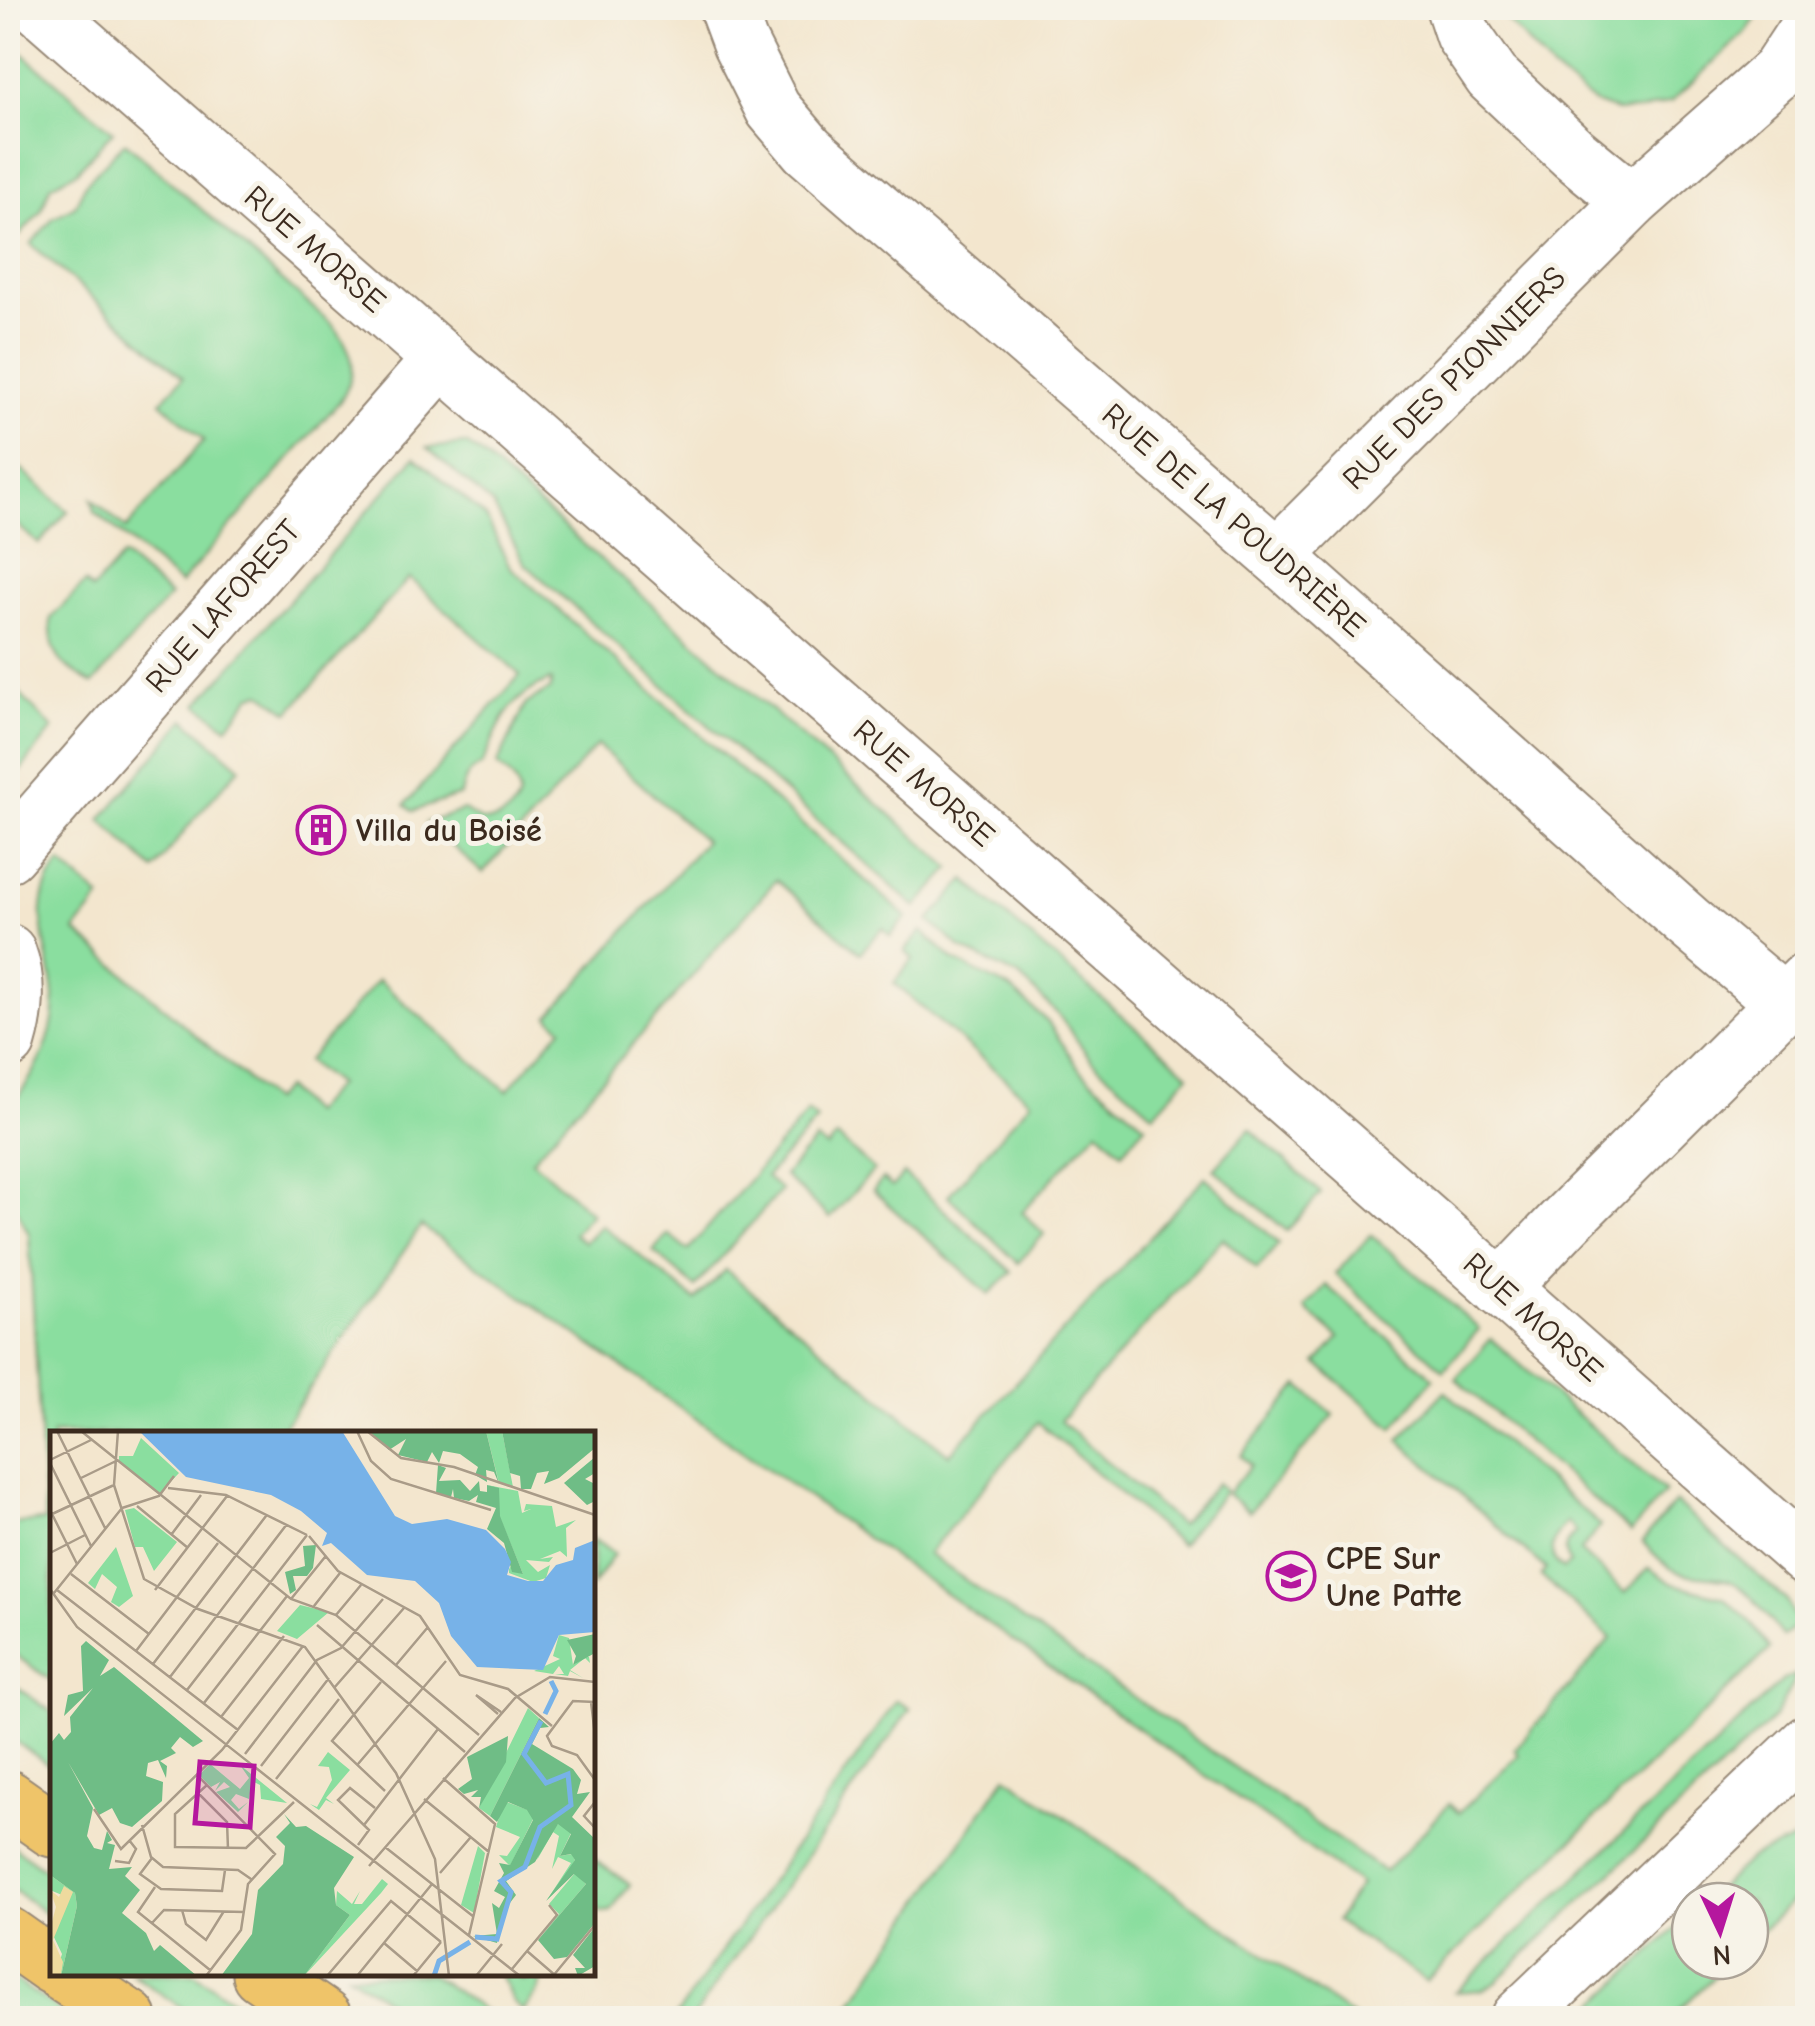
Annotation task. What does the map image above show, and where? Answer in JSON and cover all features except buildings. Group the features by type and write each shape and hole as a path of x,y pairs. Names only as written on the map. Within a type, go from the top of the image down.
{"main road":[{"path":"8,1798 50,1828"},
{"path":"8,1935 50,1965"},
{"path":"66,1976 128,2018"},
{"path":"263,1976 324,2018"}],"street":[{"name":"RUE MORSE","path":"40,8 1808,1559"},
{"name":"RUE DE LA POUDRIÈRE","path":"727,8 761,88 773,109 808,150 1276,556 1688,922 1795,991"},
{"path":"1454,8 1462,35 1492,77 1573,153 1632,201"},
{"name":"RUE DES PIONNIERS","path":"1276,556 1632,201 1779,71 1808,26"},
{"name":"RUE LAFOREST","path":"8,854 441,359"},
{"path":"8,952 14,970 16,1014 8,1040"},
{"path":"1501,1288 1795,991"},
{"path":"1520,2018 1808,1743"}],"green space":[{"path":"1504,8 1763,8 1746,32 1671,102 1644,110 1617,111 1595,104 1551,69 1507,20"},
{"path":"8,41 113,131 76,172 51,185 41,211 20,235 8,223"},
{"path":"125,142 334,326 352,363 350,380 340,401 180,584 95,512 92,499 126,529 204,440 161,402 183,377 31,244 53,218 75,206 86,183"},
{"path":"466,444 951,868 916,907 525,564 493,505 427,448"},
{"path":"415,457 486,517 510,567 907,917 890,936 883,928 860,953 776,880 532,1160 591,1213 573,1234 584,1242 601,1225 695,1300 726,1270 949,1455 1205,1177 1279,1243 1257,1269 1223,1238 1060,1421 1180,1525 1217,1483 1225,1491 1180,1545 1038,1422 928,1554 1385,1872 1449,1804 1459,1813 1519,1755 1515,1749 1611,1638 1541,1576 1546,1569 1399,1440 1445,1391 1601,1526 1580,1551 1625,1593 1649,1568 1673,1584 1723,1597 1747,1618 1770,1649 1426,1981 1336,1921 1360,1884 421,1226 280,1431 50,1431 50,1680 8,1650 8,1524 45,1521 29,1234 8,1194 8,1109 36,1068 53,1020 52,979 42,920 49,882 61,863 101,898 75,931 272,1101 285,1088 311,1113 337,1085 307,1061 378,980 507,1091 562,1028 549,1016 705,841 597,745 483,873 426,823 464,810 486,821 509,812 519,792 497,765 526,704 551,689 551,680 524,695 506,714 482,765 467,777 461,795 413,811 405,805 520,675 409,578 289,712 262,693 252,695 227,727 198,704","holes":["1567,1522 1576,1532 1567,1543 1570,1563 1563,1569 1553,1557 1552,1546"]},
{"path":"8,458 68,511 39,544 8,517"},
{"path":"123,556 170,596 93,684 60,659 52,642 51,618 85,583 92,590"},
{"path":"8,670 20,694 53,729 8,786"},
{"path":"185,719 240,767 154,870 101,820"},
{"path":"965,880 1189,1074 1154,1114 1092,1061 1058,1014 1020,977 962,949 929,921"},
{"path":"922,931 953,960 1011,989 1048,1022 1080,1070 1145,1125 1122,1152 1098,1129 1022,1212 1044,1234 1018,1263 948,1196 1031,1101 894,983 913,959 905,951"},
{"path":"808,1112 817,1120 766,1177 781,1190 695,1287 653,1251 668,1234 688,1250"},
{"path":"1250,1129 1321,1193 1287,1231 1214,1169"},
{"path":"837,1137 874,1170 830,1218 784,1176 816,1140 827,1148"},
{"path":"904,1174 1012,1272 989,1294 873,1191 883,1179 892,1187"},
{"path":"1371,1235 1479,1329 1444,1370 1335,1274"},
{"path":"1326,1285 1434,1378 1393,1428 1317,1363 1339,1338 1305,1309"},
{"path":"1491,1339 1665,1492 1631,1532 1456,1379"},
{"path":"1299,1385 1334,1415 1249,1512 1227,1494 1251,1465 1241,1456"},
{"path":"1675,1502 1787,1601 1798,1624 1783,1637 1755,1601 1734,1583 1672,1569 1642,1542"},
{"path":"595,1540 614,1554 595,1582"},
{"path":"1797,1675 1775,1717 1497,1981 1482,1990 1456,1992 1784,1679"},
{"path":"8,1681 50,1711 50,1766 8,1736"},
{"path":"897,1700 910,1709 693,2018 675,2018"},
{"path":"1006,1776 1353,2017 1355,2018 842,2018"},
{"path":"1796,1839 1807,1840 1807,1887 1770,1923 1770,1881 1726,1881 1752,1857"},
{"path":"8,1843 50,1873 50,1917 8,1886"},
{"path":"595,1860 630,1884 611,1911 602,1912 595,1907"},
{"path":"1670,1934 1670,1981 1709,1981 1671,2018 1581,2018"},
{"path":"8,1975 70,2018 8,2018"},
{"path":"135,1976 198,1976 259,2018 197,2018"},
{"path":"351,1976 433,1976 495,2018 413,2018"},
{"path":"501,1976 520,1976 521,1980 542,1976 538,1992 523,2011 513,2002"}],"place":[{"name":"Villa du Boisé","path":"321,830"},
{"name":"CPE Sur Une Patte","path":"1291,1576"}]}
